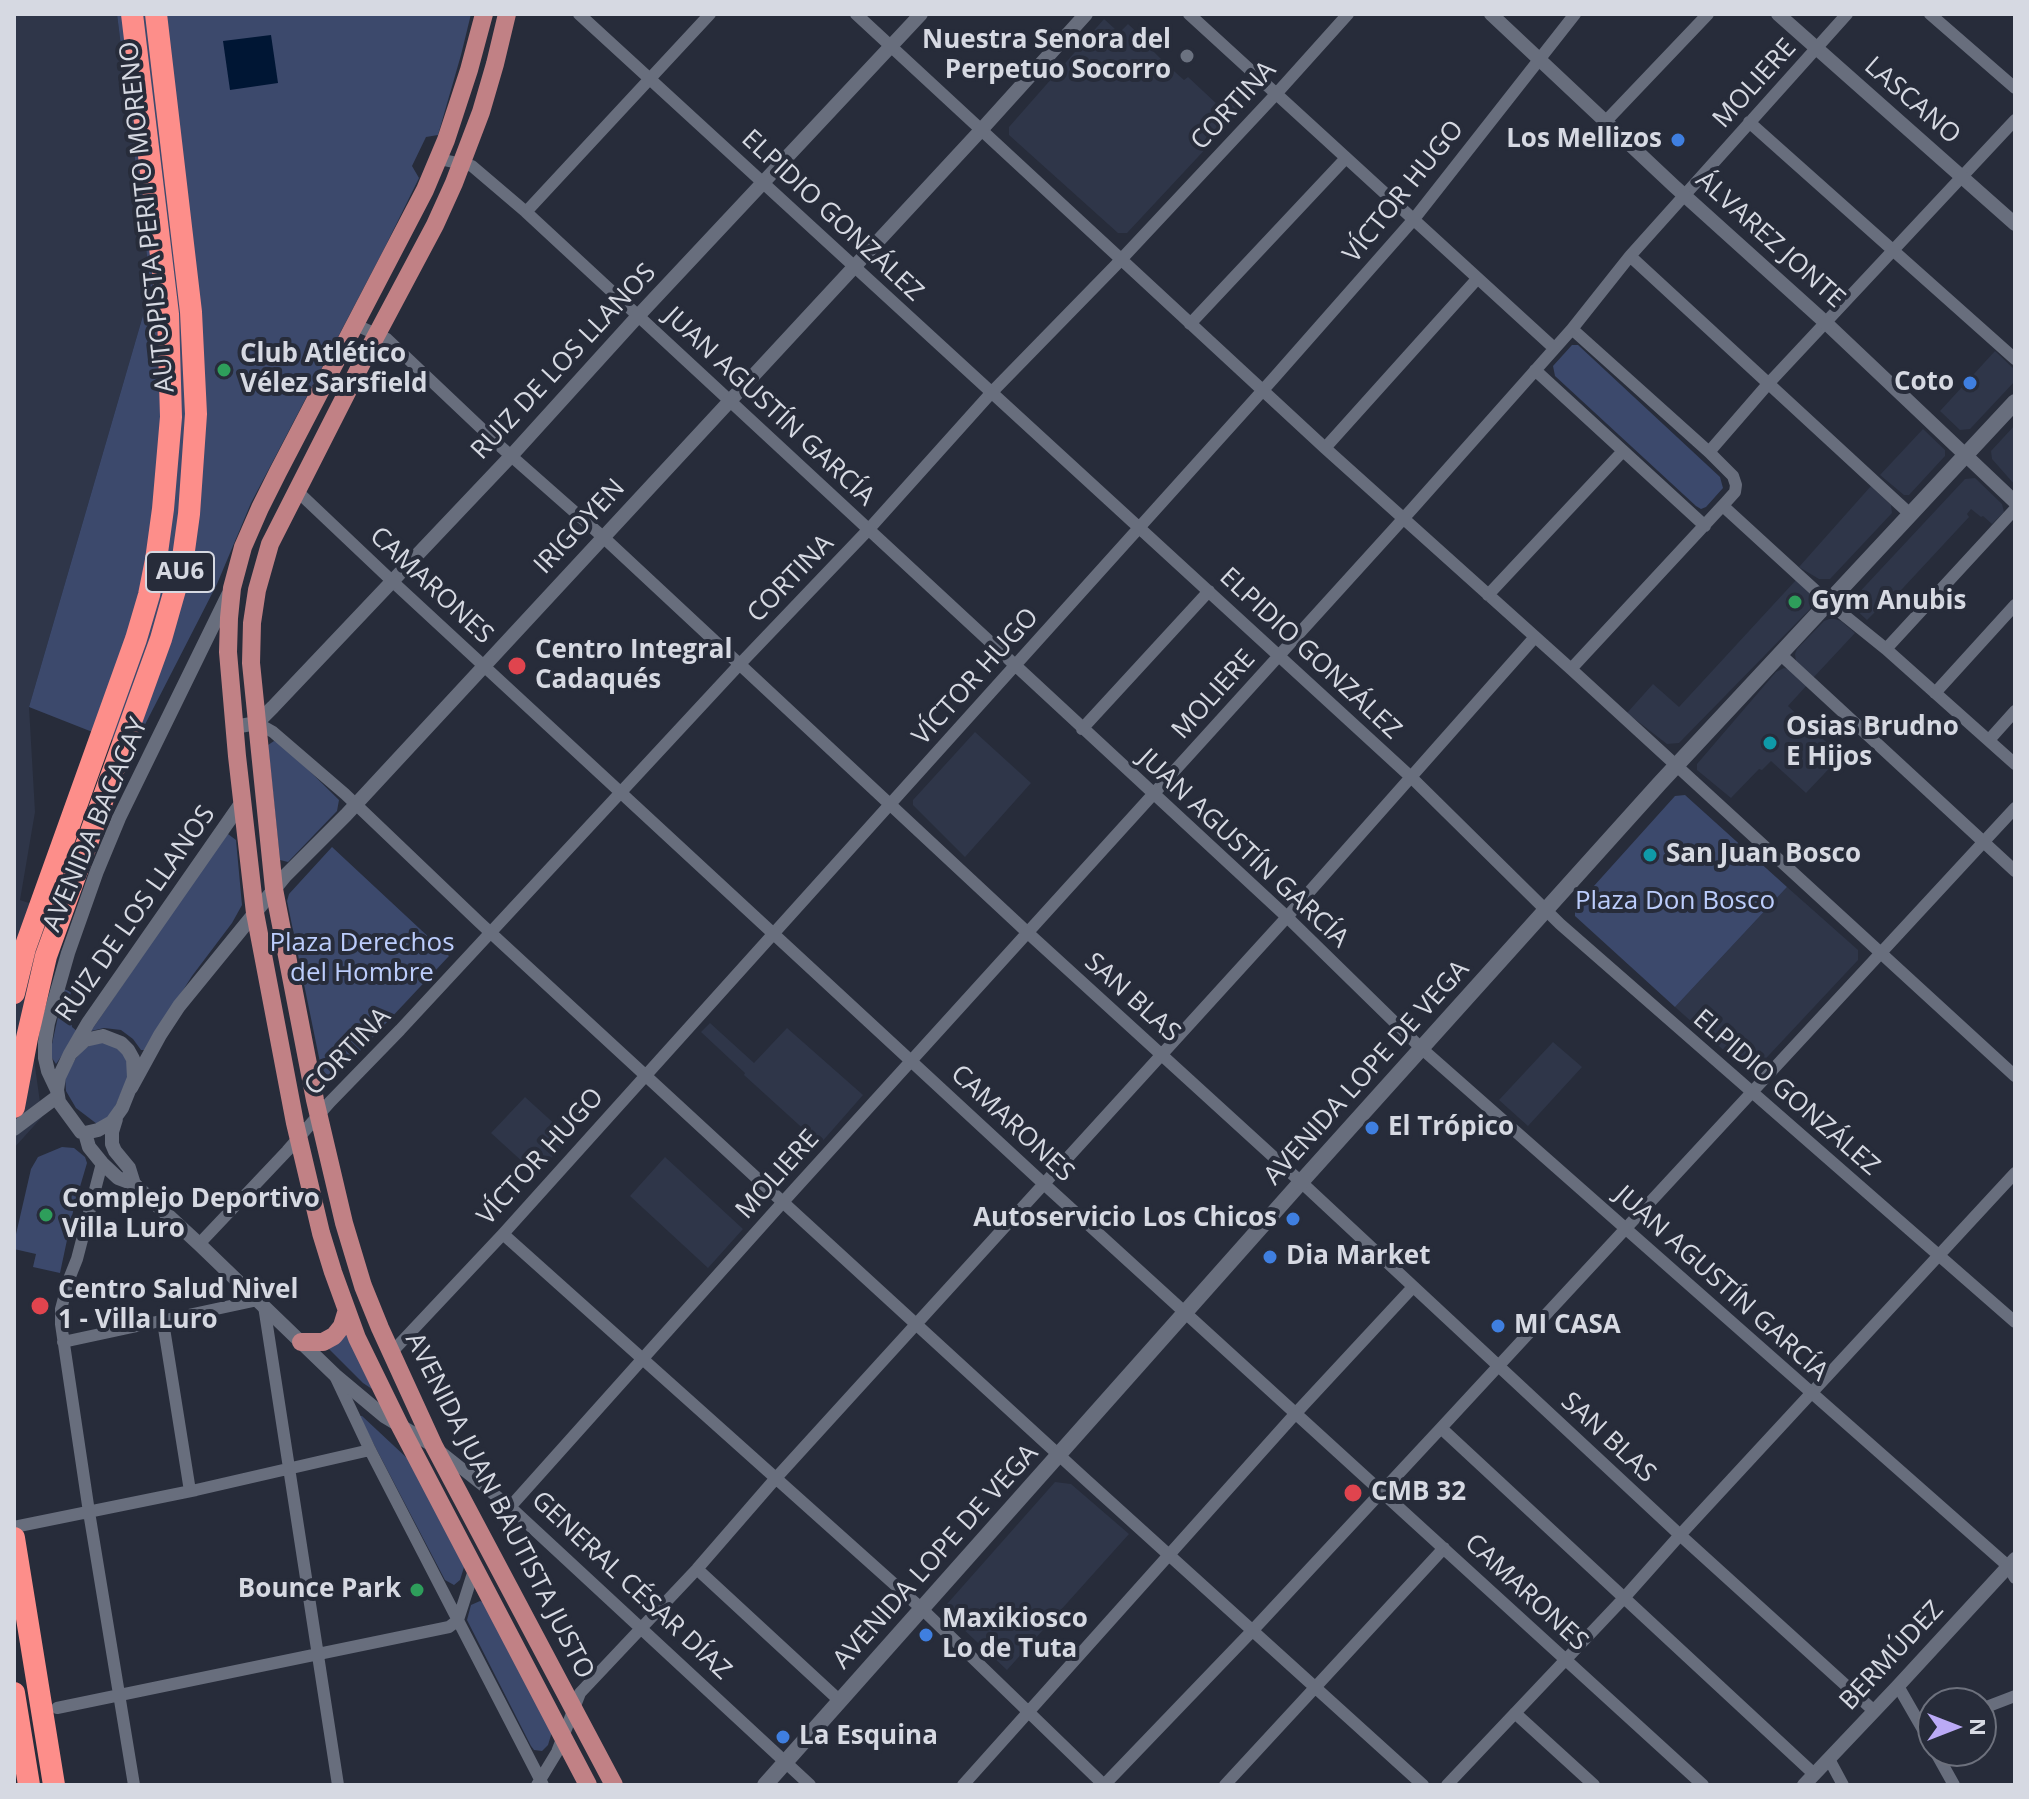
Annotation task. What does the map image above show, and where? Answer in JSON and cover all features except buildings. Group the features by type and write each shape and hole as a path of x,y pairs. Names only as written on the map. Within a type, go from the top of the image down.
{"highway":[{"name":"AUTOPISTA PERITO MORENO","path":"14,993 25,948 145,610 163,509 171,417 168,314 132,14"},
{"name":"AUTOPISTA PERITO MORENO","path":"14,1107 46,956 165,626 182,565 189,514 196,414 191,312 156,14"},
{"path":"14,1538 54,1785"},
{"path":"14,1693 29,1785"}],"main road":[{"name":"AVENIDA JUAN BAUTISTA JUSTO","path":"484,14 439,159 416,210 260,508 243,547 232,588 228,652 255,913 299,1138 321,1233 346,1313 400,1426 588,1785"},
{"name":"AVENIDA JUAN BAUTISTA JUSTO","path":"507,14 492,76 463,164 435,225 270,544 257,590 251,648 274,889 319,1114 344,1223 363,1286 434,1446 614,1785"},
{"name":"AVENIDA LOPE DE VEGA","path":"765,1785 1421,1048 1676,766 2015,402"},
{"path":"301,1342 316,1344 334,1336 342,1326 346,1313"}],"street":[{"name":"ELPIDIO GONZÁLEZ","path":"579,14 1412,778 1546,910 2015,1322"},
{"path":"526,212 710,14"},
{"path":"856,14 1325,448 2015,1076"},
{"name":"RUIZ DE LOS LLANOS","path":"257,723 511,456 921,14"},
{"name":"IRIGOYEN","path":"131,1088 179,1006 274,889 1086,14"},
{"path":"1189,14 1554,348"},
{"name":"CORTINA","path":"199,1244 1348,14"},
{"name":"ÁLVAREZ JONTE","path":"1491,14 1967,454 2015,502"},
{"name":"VÍCTOR HUGO","path":"391,1353 503,1234 1263,390 1414,219 1575,14"},
{"path":"1606,121 1708,14"},
{"name":"LASCANO","path":"1778,14 2015,224"},
{"name":"MOLIERE","path":"510,1507 1404,518 1572,329 1630,256 1847,14"},
{"path":"1930,14 2015,88"},
{"path":"1709,452 1768,384 2015,120"},
{"path":"1749,122 2015,359"},
{"path":"1190,324 1346,158"},
{"name":"JUAN AGUSTÍN GARCÍA","path":"439,159 472,166 526,212 1287,917 1421,1048 2013,1568"},
{"path":"1630,256 1910,514"},
{"path":"1325,448 1477,279"},
{"name":"SAN BLAS","path":"356,325 387,339 1873,1710"},
{"path":"1571,669 1723,506 1735,492 1736,485 1733,476 1709,452 1572,329"},
{"path":"1535,370 1705,526"},
{"path":"1488,595 1623,451"},
{"name":"CAMARONES","path":"296,490 1044,1184 1703,1785"},
{"path":"1723,506 1829,603 1886,649 2015,764"},
{"path":"1886,649 2015,509"},
{"name":"AVENIDA BACACAY","path":"57,1093 45,1058 47,1032 63,968 82,912 119,818 232,588"},
{"path":"1082,729 1209,591"},
{"path":"1935,693 2015,605"},
{"path":"541,1784 580,1693 697,1569 776,1478 1287,917 1535,637"},
{"path":"1780,654 2015,871"},
{"path":"1989,740 2015,711"},
{"path":"234,727 257,723 273,732 355,804 783,1202 1423,1785"},
{"name":"RUIZ DE LOS LLANOS","path":"70,1054 88,1023 242,802"},
{"path":"503,1234 922,1609 1104,1785 1253,1630 2015,808"},
{"path":"117,1116 105,1127 85,1133 81,1132 59,1102 57,1093 63,1065 85,1040 103,1036 113,1038 128,1050 133,1059 131,1088 117,1116 112,1144 129,1168 134,1184"},
{"path":"14,1129 57,1093"},
{"path":"85,1133 89,1147 102,1163 118,1178 134,1184"},
{"path":"102,1163 61,1309 63,1342 89,1512 134,1785"},
{"path":"1447,1785 1624,1598 2015,1173"},
{"name":"GENERAL CÉSAR DÍAZ","path":"134,1184 335,1375 365,1401 434,1446 510,1507 810,1785"},
{"path":"963,1785 1413,1287"},
{"path":"63,1342 261,1303 338,1785"},
{"path":"163,1322 190,1491"},
{"path":"335,1375 370,1450 525,1747 541,1784"},
{"path":"1441,1428 1624,1598 1809,1780"},
{"path":"14,1527 370,1450"},
{"path":"1225,1785 1444,1548"},
{"name":"BERMÚDEZ","path":"1809,1780 1873,1710 2013,1568"},
{"path":"697,1569 840,1701"},
{"path":"57,1708 449,1627 458,1620 474,1570"},
{"path":"1898,1686 1917,1712"},
{"path":"1515,1713 1594,1785"},
{"path":"1829,1759 1843,1785"},
{"path":"1944,1767 1954,1785"}],"shaded area":[{"path":"14,14 117,14 151,288 29,707 35,812 20,900 70,917 35,1034 34,1059 42,1117 14,1148"},
{"path":"1104,19 1115,29 1109,35 1113,39 1128,24 1166,64 1184,80 1188,77 1218,105 1241,79 1253,89 1253,98 1127,233 1118,233 1009,135 1009,127"},
{"path":"271,35 278,83 230,90 223,41"},
{"path":"1995,351 2015,370 2015,381 1970,429 1960,430 1940,411"},
{"path":"2015,425 2015,485 1992,459 1991,451"},
{"path":"1923,429 1945,450 1945,456 1909,495 1904,495 1880,475"},
{"path":"1975,478 2002,504 2004,512 1992,524 1971,509 1967,514 1969,517 1890,602 1887,600 1867,620 1854,608 1853,599 1965,479"},
{"path":"1871,486 1891,505 1892,513 1830,579 1819,579 1799,567"},
{"path":"1796,580 1811,594 1813,602 1810,609 1679,743 1667,744 1627,713 1653,684 1679,707"},
{"path":"1832,618 1841,621 1855,633 1813,678 1796,661 1795,654 1824,621"},
{"path":"1784,668 1807,685 1788,706 1841,756 1806,793 1771,761 1731,798 1697,770 1697,764 1776,672"},
{"path":"975,732 1031,783 965,857 913,805 913,800"},
{"path":"1787,887 1858,950 1858,960 1755,1070 1746,1070 1675,1007"},
{"path":"710,1023 754,1063 787,1028 863,1095 820,1144 701,1032"},
{"path":"1553,1042 1582,1067 1528,1126 1499,1100"},
{"path":"525,1097 570,1138 536,1174 491,1133"},
{"path":"665,1157 743,1229 708,1268 630,1196"},
{"path":"1055,1482 1071,1484 1129,1534 1007,1670 946,1613 947,1604"}],"green space":[{"name":"Club Atlético Vélez Sarsfield","path":"117,14 471,14 438,135 426,137 412,166 419,178 251,503 217,584 133,748 29,707 151,288"},
{"path":"1572,345 1578,345 1720,477 1723,488 1706,507 1701,509 1696,506 1555,376 1553,366"},
{"path":"274,741 281,743 339,800 337,811 288,862 280,860 268,745"},
{"name":"Plaza Don Bosco","path":"1685,795 1787,887 1675,1007 1575,916 1575,907 1675,796"},
{"path":"228,834 236,840 242,905 145,1050 141,1050 121,1030 104,1028 91,1031 223,838"},
{"name":"Plaza Derechos del Hombre","path":"332,847 449,956 329,1084 324,1082 287,901 289,894"},
{"path":"64,989 71,992 72,1027 78,1032 56,1064 52,1058 52,1044"},
{"path":"109,1042 121,1048 131,1071 110,1118 97,1124 76,1108 66,1091 65,1076 84,1049 92,1044"},
{"name":"Complejo Deportivo Villa Luro","path":"62,1147 74,1148 85,1157 87,1163 60,1273 33,1267 36,1254 14,1249 14,1243 31,1169 38,1157"},
{"path":"347,1334 372,1389 328,1348"},
{"path":"359,1416 408,1459 465,1564 460,1580 454,1585 445,1580"},
{"path":"480,1601 485,1603 552,1732 548,1745 542,1751 534,1750 531,1746 467,1620 471,1605"}],"place":[{"name":"Nuestra Senora del Perpetuo Socorro","path":"1187,56"},
{"name":"Los Mellizos","path":"1678,140"},
{"name":"Club Atlético Vélez Sarsfield","path":"224,370"},
{"name":"Coto","path":"1970,383"},
{"name":"Gym Anubis","path":"1795,602"},
{"name":"Centro Integral Cadaqués","path":"517,666"},
{"name":"Osias Brudno E Hijos","path":"1770,743"},
{"name":"San Juan Bosco","path":"1650,855"},
{"name":"El Trópico","path":"1372,1128"},
{"name":"Complejo Deportivo Villa Luro","path":"46,1215"},
{"name":"Autoservicio Los Chicos","path":"1293,1219"},
{"name":"Dia Market","path":"1270,1257"},
{"name":"Centro Salud Nivel 1 - Villa Luro","path":"40,1306"},
{"name":"MI CASA","path":"1498,1326"},
{"name":"CMB 32","path":"1353,1493"},
{"name":"Bounce Park","path":"417,1590"},
{"name":"Maxikiosco Lo de Tuta","path":"926,1635"},
{"name":"La Esquina","path":"783,1737"}]}
